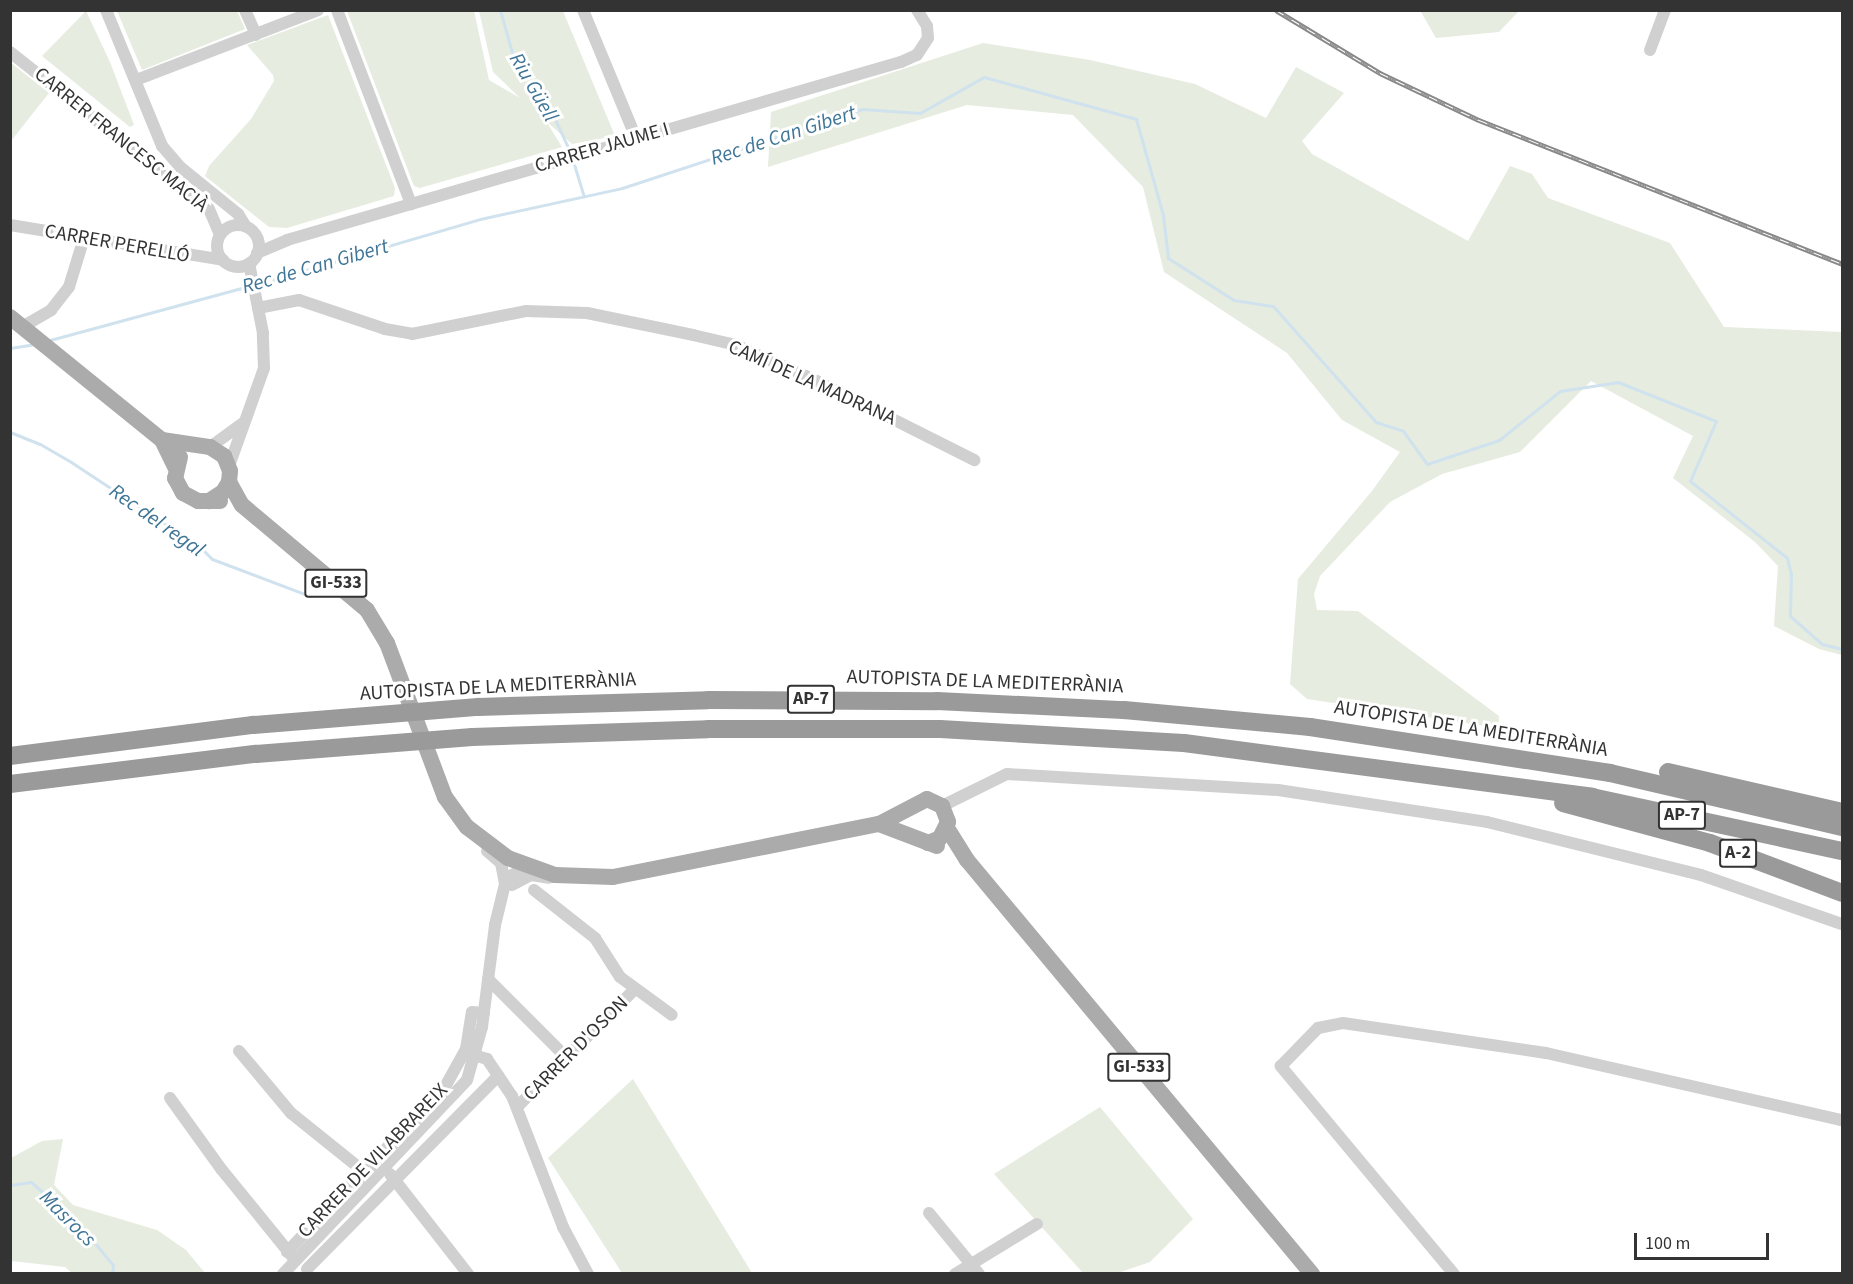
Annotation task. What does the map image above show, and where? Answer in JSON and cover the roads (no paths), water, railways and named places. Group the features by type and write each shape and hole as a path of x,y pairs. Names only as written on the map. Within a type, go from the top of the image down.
{"highway":[{"name":"AUTOPISTA DE LA MEDITERRÀNIA","path":"10,756 253,725 478,707 862,700 1124,710 1250,720 1610,773 1842,827"},
{"name":"AP-7","path":"10,784 235,757 472,736 836,728 1021,733 1184,743 1592,796 1842,851"},
{"path":"1610,773 1636,766 1842,812"},
{"name":"A-2","path":"1519,787 1560,802 1632,819 1710,843 1842,892"}],"main road":[{"path":"22,327 162,440 176,467"},
{"path":"162,440 202,447"},
{"path":"202,447 180,457 175,478 183,493 192,499 242,505"},
{"name":"GI-533","path":"202,447 220,452 242,505 367,610 387,643 404,682 445,797 482,839 525,866 555,875 603,877 879,824 922,800 942,806 947,816 947,828 968,860 1312,1274"},
{"path":"209,501 219,496 229,474"},
{"name":"GI-533","path":"433,768 464,810 496,839 535,859 587,869 634,870"},
{"path":"907,832 904,820 908,809"},
{"name":"GI-533","path":"879,824 907,832 916,841 928,843 968,860"},
{"path":"928,843 940,838 947,828"}],"street":[{"path":"106,10 162,146 180,167 238,214 256,237 249,261 251,284 265,345 264,368 255,401 243,423 229,474"},
{"path":"245,10 256,35"},
{"path":"136,81 318,10"},
{"path":"337,10 411,204"},
{"path":"583,10 636,138"},
{"name":"CARRER JAUME I","path":"249,261 287,240 917,55 925,45 928,32 917,10"},
{"path":"1650,51 1665,10"},
{"name":"CARRER FRANCESC MACIÀ","path":"10,52 209,209 220,235"},
{"name":"CARRER PERELLÓ","path":"10,225 223,260"},
{"path":"246,227 233,226 220,235 217,246 223,260 249,261"},
{"name":"CARRER JAUME I","path":"256,237 287,240"},
{"path":"22,327 51,310 69,287 84,238"},
{"name":"CAMÍ DE LA MADRANA","path":"257,305 298,300 385,329 412,334 526,311 586,313 693,335 736,345 819,382 974,460"},
{"path":"202,447 243,423"},
{"path":"942,806 1007,774 1278,790 1487,822 1701,875 1842,924"},
{"path":"283,1274 292,1256 374,1180 390,1173 470,1074 481,1036 488,979 505,884 501,863 466,832 450,813 445,797"},
{"path":"505,884 525,866 574,872 587,869"},
{"path":"502,897 514,883 531,875 578,882 603,877"},
{"path":"534,890 595,938 620,977 634,990 672,1015"},
{"path":"488,979 568,1059"},
{"name":"CARRER D'OSON","path":"517,1107 568,1059 634,990"},
{"name":"CARRER DE VILABRAREIX","path":"292,1256 362,1171 476,1056 472,1012 484,1014"},
{"path":"1454,1274 1281,1066 1318,1028 1343,1023 1546,1053 1842,1120"},
{"path":"239,1052 291,1113 374,1180"},
{"path":"476,1056 498,1076 517,1107 563,1227 586,1273"},
{"path":"470,1074 498,1076"},
{"name":"CARRER DE VILABRAREIX","path":"309,1271 390,1173 498,1076"},
{"path":"170,1098 292,1256 309,1271"},
{"path":"390,1173 468,1274"},
{"path":"929,1213 975,1269"},
{"path":"955,1274 975,1269 1037,1224"}],"waterway":[{"name":"Riu Güell","path":"500,10 513,56 547,102 571,154"},
{"name":"Rec de Can Gibert","path":"258,284 480,219 622,188 862,109 920,113 984,77 1136,119 1163,215 1168,258 1234,300 1273,306 1376,422 1403,431 1427,464 1499,440 1560,391 1618,382 1716,421 1690,481 1787,558 1791,574 1790,616 1822,644 1842,649"},
{"name":"Riu Güell","path":"573,161 584,196"},
{"name":"Rec de Can Gibert","path":"50,340 249,286"},
{"name":"Rec de Can Gibert","path":"10,348 34,344"},
{"name":"Rec del regal","path":"10,432 40,444 71,462 200,547 212,559 310,596"},
{"name":"Masrocs","path":"10,1185 31,1182 80,1225 113,1265 112,1274"}],"railway":[{"path":"1276,10 1380,73 1479,120 1842,264"}]}
